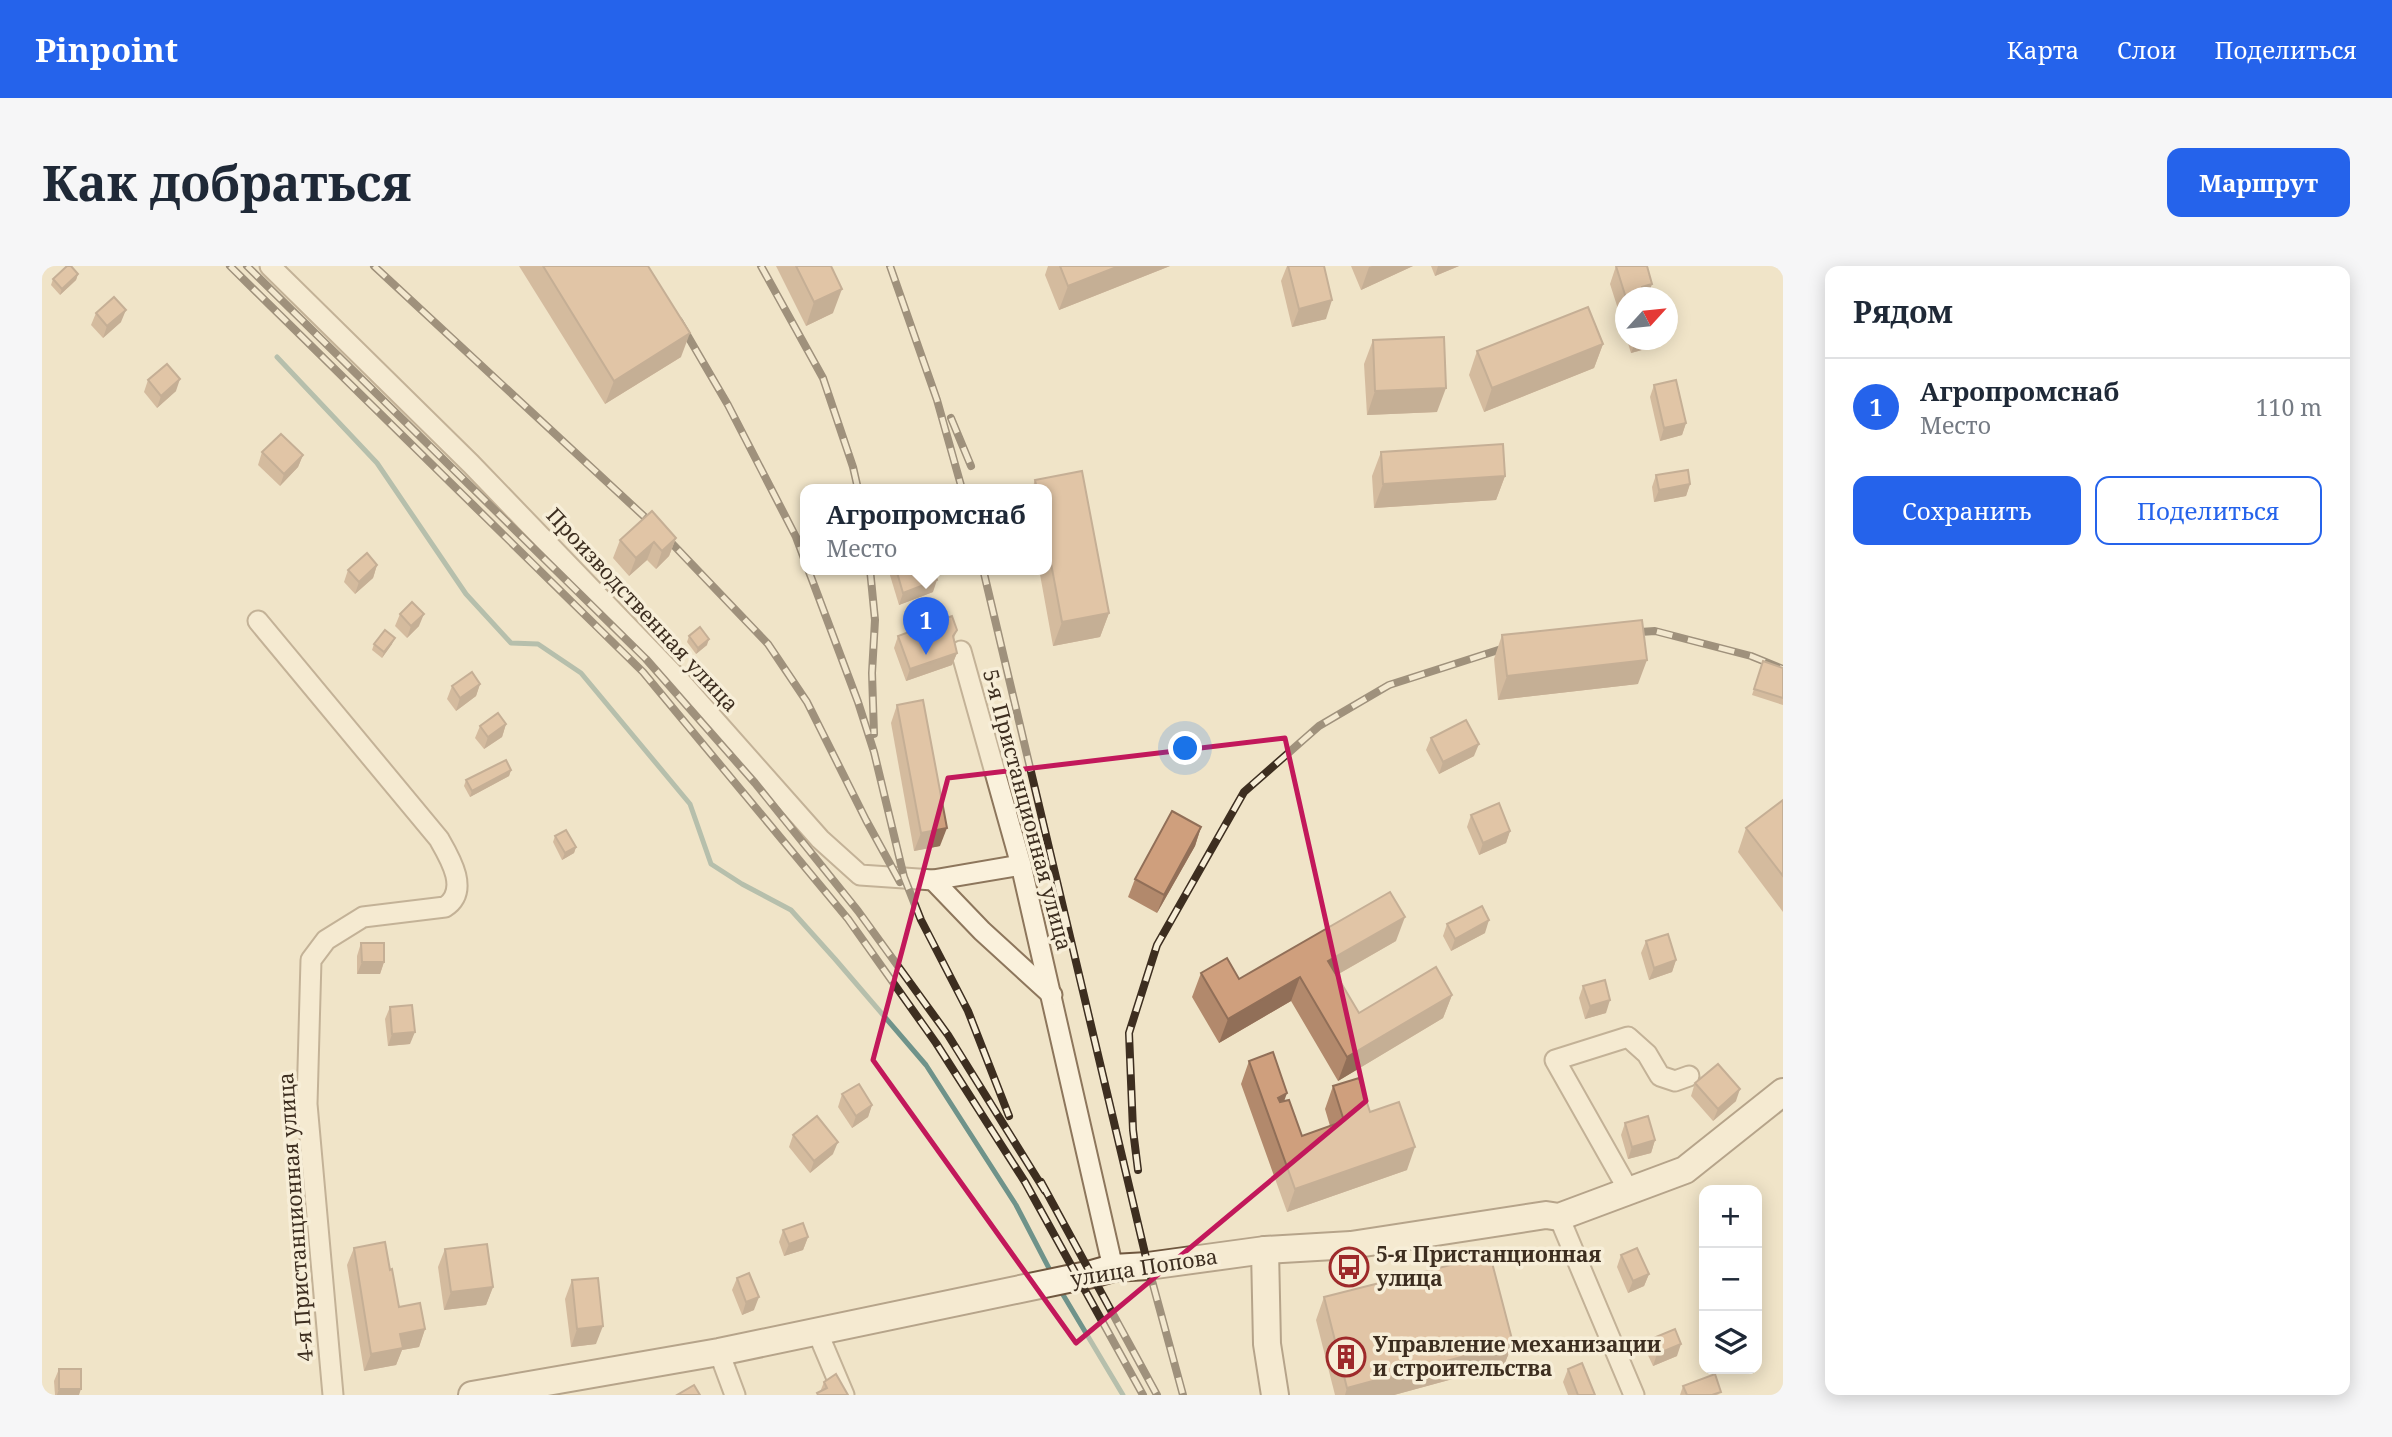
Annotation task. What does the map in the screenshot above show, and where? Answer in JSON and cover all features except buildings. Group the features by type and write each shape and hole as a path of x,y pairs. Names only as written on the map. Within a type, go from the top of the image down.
{"street":[{"name":"Производственная улица","path":"270,266 471,464 680,681 820,839 860,874 933,880 1021,865"},
{"name":"4-я Пристанционная улица","path":"258,621 439,839 456,876 456,895 452,902 445,906 363,917 326,940 311,960 307,1104 332,1395"},
{"name":"5-я Пристанционная улица","path":"961,651 1021,865 1113,1268"},
{"path":"933,880 982,931 1052,996"},
{"path":"1629,1191 1555,1060 1628,1037 1647,1054 1660,1076 1675,1081 1689,1076"},
{"name":"улица Попова","path":"476,1395 719,1352 1092,1275 1113,1268 1265,1250 1351,1245 1546,1215 1559,1217 1685,1170 1783,1092"},
{"path":"1559,1217 1634,1395"},
{"path":"1265,1250 1267,1344 1275,1395"},
{"path":"817,1331 844,1395"},
{"path":"719,1352 735,1395"}],"highlighted area":[{"path":"1285,738 1366,1101 1076,1343 873,1060 948,778"}],"waterway":[{"path":"277,357 377,463 466,594 511,643 538,644 581,673 690,804 711,864 791,910 926,1065 1016,1205 1053,1276"},
{"path":"1059,1288 1123,1395"}],"railway":[{"path":"230,266 643,672 848,919 936,1043 1025,1182 1143,1395"},
{"path":"247,266 646,659 755,783 858,911 948,1035 1045,1191"},
{"path":"374,266 662,533 768,644 807,702 900,882"},
{"path":"761,266 823,378 857,484"},
{"path":"890,266 937,400 961,484"},
{"path":"679,321 728,405 800,548"},
{"path":"951,418 971,466"},
{"path":"810,575 874,752 904,877 921,920 968,1011 1009,1116"},
{"path":"871,575 875,620 872,673 874,734"},
{"path":"984,575 1148,1266 1183,1395"},
{"path":"1625,633 1655,631 1751,656 1783,669"},
{"path":"1138,1170 1133,1130 1129,1033 1157,945 1244,792 1319,726 1389,685 1514,645"},
{"path":"1041,1182 1157,1395"}],"place":[{"name":"Агропромснаб","path":"926,655"},
{"name":"5-я Пристанционная улица","path":"1349,1267"},
{"name":"Управление механизации и строительства","path":"1346,1357"}]}
